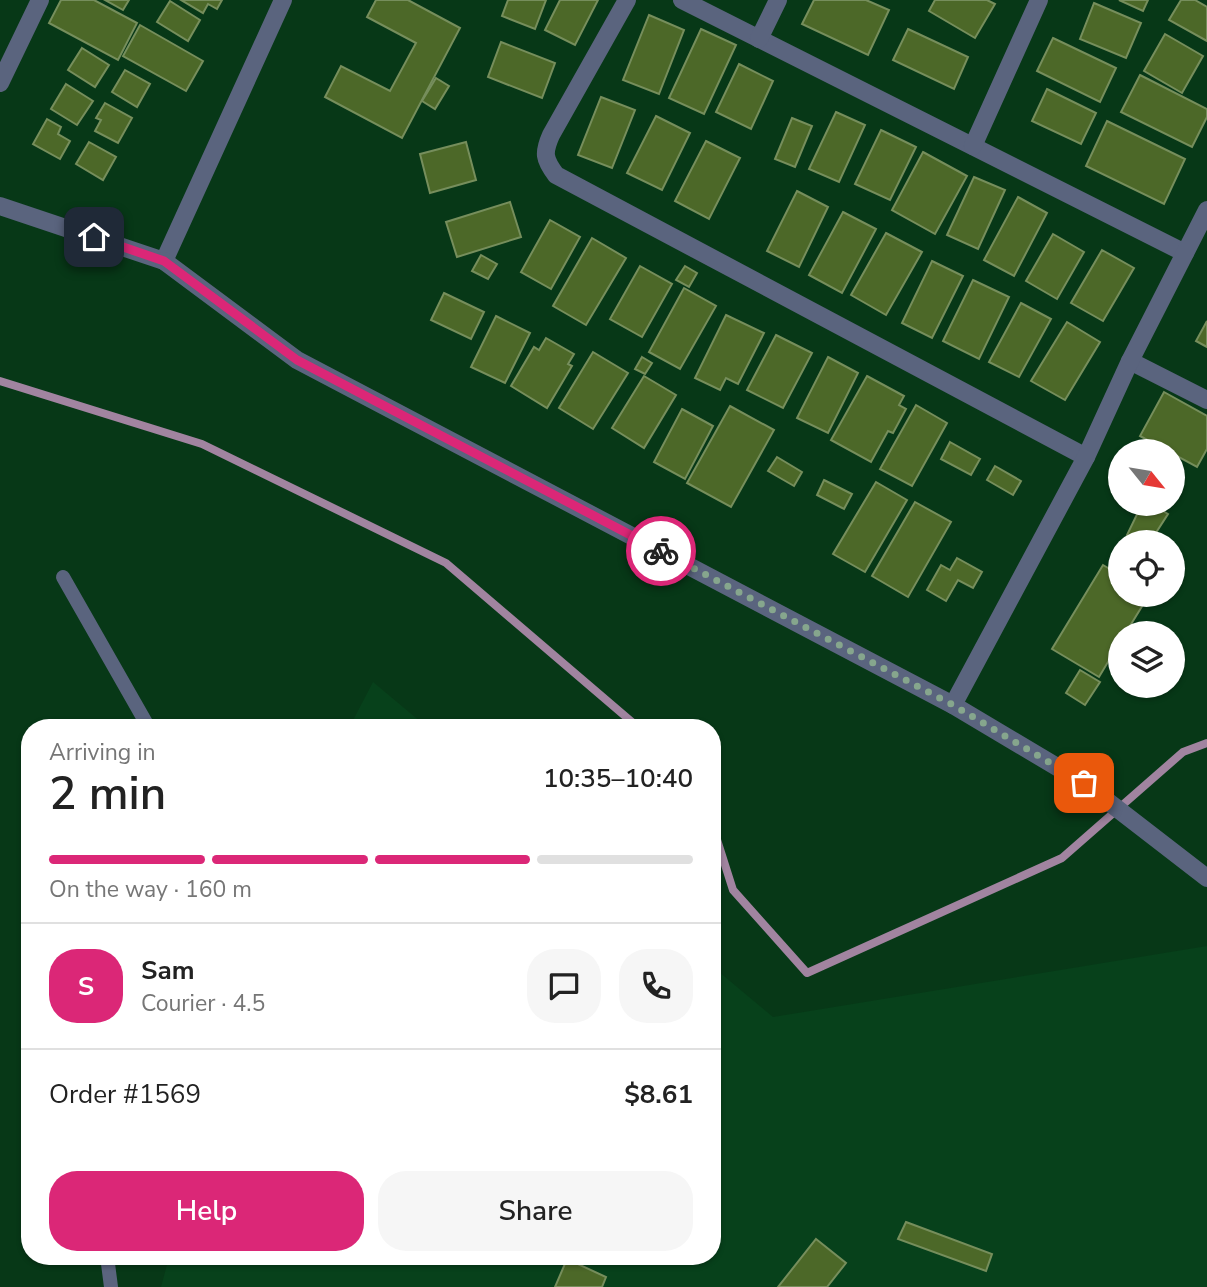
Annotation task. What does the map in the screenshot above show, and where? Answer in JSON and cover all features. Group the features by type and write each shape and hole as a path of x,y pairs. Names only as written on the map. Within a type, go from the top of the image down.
{"street":[{"path":"0,83 40,0"},
{"path":"164,261 283,0"},
{"path":"627,0 544,151 545,161 556,175 1086,457"},
{"path":"682,0 1185,253"},
{"path":"759,39 778,0"},
{"path":"973,146 1039,0"},
{"path":"0,206 164,261 297,360 953,705 1084,783 1207,878"},
{"path":"953,705 1086,457 1130,361 1207,210"},
{"path":"1130,361 1207,401"}],"lane":[{"path":"63,577 144,719"},
{"path":"108,1265 111,1287"}],"shaded area":[{"path":"373,682 417,719 354,719"},
{"path":"1207,946 1207,1287 161,1287 167,1265 721,1265 721,974 773,1017"}],"building":[{"path":"61,0 94,0 137,23 118,60 49,23"},
{"path":"105,0 129,0 123,10"},
{"path":"181,0 222,0 217,9 208,4 203,13"},
{"path":"376,0 408,0 460,28 402,138 325,97 341,66 390,91 416,43 367,17"},
{"path":"508,0 546,0 535,29 502,16"},
{"path":"560,0 598,0 575,45 545,30"},
{"path":"814,0 866,0 889,10 868,55 802,24"},
{"path":"935,0 987,0 995,4 975,38 929,11"},
{"path":"1119,0 1148,0 1143,11"},
{"path":"1181,0 1195,0 1207,7 1207,41 1169,20"},
{"path":"170,1 200,20 188,41 157,22"},
{"path":"1094,3 1141,23 1126,58 1080,39"},
{"path":"649,15 684,30 659,94 623,80"},
{"path":"140,25 203,61 186,91 123,56"},
{"path":"701,29 736,45 704,114 669,98"},
{"path":"908,29 968,57 954,89 893,60"},
{"path":"1165,34 1203,56 1182,93 1144,71"},
{"path":"1053,38 1116,68 1100,102 1037,71"},
{"path":"501,42 555,63 542,98 488,77"},
{"path":"82,48 109,65 95,87 68,70"},
{"path":"739,64 773,81 751,129 716,112"},
{"path":"125,70 150,84 137,107 112,92"},
{"path":"1140,75 1207,109 1207,117 1192,147 1121,112"},
{"path":"436,78 449,86 435,109 422,101"},
{"path":"66,84 93,101 77,125 51,109"},
{"path":"1047,89 1096,113 1081,144 1032,121"},
{"path":"601,97 635,110 612,168 578,155"},
{"path":"105,103 132,118 118,143 95,131 101,120 96,118"},
{"path":"836,112 865,125 839,182 809,169"},
{"path":"656,116 690,133 662,190 627,173"},
{"path":"792,118 812,126 795,167 775,159"},
{"path":"47,119 61,127 58,134 70,141 60,159 33,144"},
{"path":"1107,121 1185,159 1164,204 1086,166"},
{"path":"881,130 916,147 890,200 855,184"},
{"path":"706,141 740,158 709,219 675,201"},
{"path":"89,142 116,157 103,180 76,164"},
{"path":"466,142 476,180 430,193 420,154"},
{"path":"923,152 967,176 935,234 892,210"},
{"path":"974,177 1005,190 978,249 947,235"},
{"path":"797,191 828,207 799,267 767,251"},
{"path":"1018,197 1047,213 1014,276 984,260"},
{"path":"510,202 521,237 457,257 446,222"},
{"path":"843,212 876,229 842,293 809,275"},
{"path":"550,220 580,237 551,289 521,272"},
{"path":"886,233 922,252 886,315 851,295"},
{"path":"1053,234 1084,252 1057,299 1026,281"},
{"path":"592,238 626,258 586,325 553,306"},
{"path":"1102,250 1134,268 1103,321 1071,303"},
{"path":"481,255 497,264 488,279 472,271"},
{"path":"932,261 963,276 932,338 902,323"},
{"path":"640,266 672,284 642,337 610,319"},
{"path":"685,266 697,273 689,287 676,280"},
{"path":"973,280 1009,297 979,359 943,341"},
{"path":"684,288 716,306 680,369 649,352"},
{"path":"444,293 484,312 471,339 431,320"},
{"path":"1021,303 1051,319 1019,377 989,362"},
{"path":"726,315 764,333 738,384 726,378 720,390 695,378"},
{"path":"496,316 530,333 505,383 471,367"},
{"path":"1207,321 1207,347 1196,341"},
{"path":"1067,322 1100,342 1065,400 1031,381"},
{"path":"776,335 812,353 783,408 747,390"},
{"path":"546,338 574,354 568,364 572,366 547,408 511,386 534,347 539,350"},
{"path":"593,352 628,373 593,429 559,408"},
{"path":"642,357 652,363 645,374 635,369"},
{"path":"828,357 858,373 828,433 797,418"},
{"path":"644,376 676,395 644,448 612,428"},
{"path":"867,376 904,396 899,405 906,409 893,433 888,431 871,462 831,440"},
{"path":"1164,392 1207,416 1207,449 1197,467 1185,460 1185,439 1146,439 1140,436"},
{"path":"916,405 947,423 912,486 880,469"},
{"path":"730,406 774,430 731,507 687,483"},
{"path":"682,409 713,426 685,479 654,462"},
{"path":"950,442 980,459 971,475 941,459"},
{"path":"777,457 802,472 794,486 768,471"},
{"path":"995,466 1021,481 1013,495 987,480"},
{"path":"824,480 852,494 844,509 817,495"},
{"path":"876,482 907,500 865,572 833,554"},
{"path":"915,502 951,522 908,597 872,576"},
{"path":"1136,516 1167,516 1158,530 1129,530"},
{"path":"957,558 982,572 973,588 958,580 946,601 927,590 941,565 950,570"},
{"path":"1103,565 1108,568 1108,607 1142,607 1133,621 1108,621 1108,662 1099,677 1052,649"},
{"path":"1080,670 1100,682 1085,705 1066,693"},
{"path":"906,1222 992,1254 986,1271 898,1239"},
{"path":"816,1239 846,1263 827,1287 778,1287"},
{"path":"564,1265 580,1265 606,1277 602,1287 555,1287"}],"waterway":[{"path":"0,381 202,444 446,563 628,719"},
{"path":"721,852 733,890 807,973 1062,858 1183,752 1207,743"}],"way so far":[{"path":"661,551 953,705 1084,783"}],"route":[{"path":"94,237 164,261 297,360 661,551"}]}
